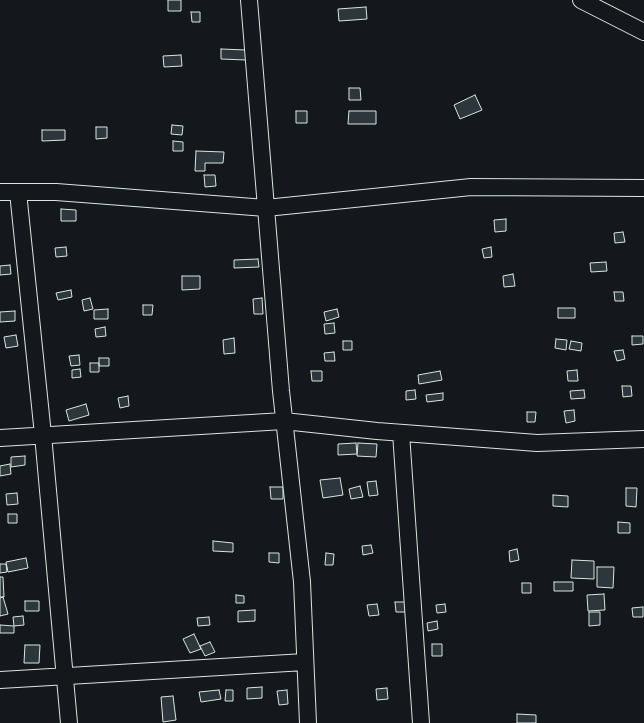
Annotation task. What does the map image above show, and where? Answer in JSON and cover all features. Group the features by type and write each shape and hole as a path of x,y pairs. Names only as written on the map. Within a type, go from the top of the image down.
{"street":[{"path":"249,0 284,421 302,582 308,723"},
{"path":"581,0 644,32"},
{"path":"0,192 56,192 266,208 470,187 644,188"},
{"path":"18,192 43,436 69,723"},
{"path":"0,438 284,421 401,433 537,443 644,439"},
{"path":"401,433 421,723"},
{"path":"0,680 305,662"}],"building":[{"path":"168,0 181,0 181,11 168,11"},
{"path":"366,7 367,19 339,21 338,9"},
{"path":"191,12 200,12 200,22 192,22"},
{"path":"221,49 246,50 246,60 221,59"},
{"path":"181,55 182,66 164,67 163,56"},
{"path":"349,88 360,88 361,100 349,100"},
{"path":"475,95 482,110 460,119 454,105"},
{"path":"296,111 307,111 307,123 296,123"},
{"path":"349,111 376,111 376,124 348,124"},
{"path":"172,125 183,126 182,135 171,134"},
{"path":"96,127 107,127 107,138 96,139"},
{"path":"42,130 65,130 65,140 42,141"},
{"path":"173,141 183,142 183,151 173,151"},
{"path":"196,151 224,152 223,163 205,163 205,171 195,171"},
{"path":"204,175 215,175 216,186 205,187"},
{"path":"61,209 76,210 76,221 61,221"},
{"path":"506,219 506,231 495,232 494,220"},
{"path":"623,232 625,242 615,243 614,233"},
{"path":"66,247 67,256 56,257 55,248"},
{"path":"491,247 492,257 484,258 482,249"},
{"path":"258,259 259,267 234,268 234,260"},
{"path":"606,262 607,271 591,272 590,263"},
{"path":"10,265 11,274 0,275 0,266"},
{"path":"513,274 515,286 504,287 503,276"},
{"path":"182,276 200,276 200,289 182,290"},
{"path":"71,290 72,297 58,300 56,293"},
{"path":"614,292 623,292 624,301 615,301"},
{"path":"90,298 93,309 84,311 82,300"},
{"path":"262,298 263,314 254,314 253,299"},
{"path":"143,305 153,305 152,315 143,315"},
{"path":"558,308 575,308 575,318 558,318"},
{"path":"108,309 108,319 94,319 94,310"},
{"path":"337,309 339,317 326,321 324,312"},
{"path":"15,311 15,321 0,322 0,312"},
{"path":"334,323 335,333 325,334 324,324"},
{"path":"105,327 106,336 96,337 95,329"},
{"path":"16,335 18,346 6,348 4,337"},
{"path":"632,336 643,336 643,344 632,345"},
{"path":"234,338 235,353 224,354 223,340"},
{"path":"556,339 567,340 566,350 555,348"},
{"path":"343,341 352,341 352,350 343,350"},
{"path":"571,341 582,343 581,351 569,349"},
{"path":"623,350 625,359 617,361 614,351"},
{"path":"334,352 335,361 325,361 324,353"},
{"path":"79,355 80,365 71,366 69,356"},
{"path":"99,358 109,358 109,366 99,366"},
{"path":"90,363 99,363 99,372 90,372"},
{"path":"80,369 81,377 72,378 72,370"},
{"path":"577,370 578,381 568,381 567,371"},
{"path":"311,371 322,371 322,381 312,381"},
{"path":"440,371 442,380 419,384 418,375"},
{"path":"622,386 631,386 632,396 623,397"},
{"path":"415,390 416,399 406,400 406,391"},
{"path":"584,390 585,398 571,399 570,391"},
{"path":"443,393 443,400 427,402 426,395"},
{"path":"128,396 129,406 120,408 118,398"},
{"path":"86,404 89,415 69,421 66,410"},
{"path":"574,410 575,421 566,423 564,411"},
{"path":"527,412 536,412 535,422 527,422"},
{"path":"356,443 357,454 338,455 338,444"},
{"path":"358,443 377,444 376,457 357,456"},
{"path":"25,456 25,465 11,467 11,457"},
{"path":"10,464 11,474 0,476 0,466"},
{"path":"340,478 343,495 323,498 320,480"},
{"path":"376,481 378,495 369,496 367,482"},
{"path":"360,486 363,497 351,499 349,489"},
{"path":"270,487 283,487 283,499 271,499"},
{"path":"626,488 637,488 636,507 626,506"},
{"path":"17,493 18,504 7,505 6,494"},
{"path":"553,495 568,496 568,507 553,506"},
{"path":"8,514 17,514 17,523 8,523"},
{"path":"618,522 630,523 630,533 618,533"},
{"path":"213,541 233,543 233,552 213,551"},
{"path":"371,545 373,553 363,555 362,546"},
{"path":"517,549 519,560 510,562 509,551"},
{"path":"269,553 279,553 279,563 269,562"},
{"path":"326,553 334,554 333,565 325,565"},
{"path":"26,558 28,568 8,572 6,562"},
{"path":"572,560 594,561 594,579 571,578"},
{"path":"0,564 6,564 7,572 0,573"},
{"path":"597,567 614,567 613,588 597,587"},
{"path":"0,577 3,577 4,597 0,597"},
{"path":"554,582 573,582 573,591 554,591"},
{"path":"522,583 531,583 531,593 522,593"},
{"path":"604,594 605,610 588,611 587,595"},
{"path":"236,595 244,596 244,603 236,603"},
{"path":"3,597 8,614 0,616 0,598"},
{"path":"25,601 39,601 39,611 25,611"},
{"path":"395,602 405,602 406,612 396,612"},
{"path":"377,604 379,615 369,616 367,605"},
{"path":"445,604 446,612 437,613 436,605"},
{"path":"643,607 643,617 633,617 632,608"},
{"path":"255,610 255,621 238,622 238,611"},
{"path":"589,612 600,612 600,625 589,626"},
{"path":"23,616 24,625 14,626 13,617"},
{"path":"209,617 210,625 198,626 197,618"},
{"path":"437,621 438,629 428,631 427,623"},
{"path":"0,625 14,626 14,633 0,633"},
{"path":"194,634 201,649 190,653 183,639"},
{"path":"210,642 215,652 205,656 200,646"},
{"path":"432,644 442,644 442,656 432,656"},
{"path":"25,645 40,645 39,663 24,663"},
{"path":"262,687 262,698 247,699 247,688"},
{"path":"387,688 388,699 377,700 376,689"},
{"path":"219,690 221,699 201,702 199,692"},
{"path":"226,690 233,690 233,701 225,701"},
{"path":"287,690 288,704 279,705 277,691"},
{"path":"173,696 176,720 163,722 161,697"},
{"path":"517,714 536,715 536,723 517,723"}]}
